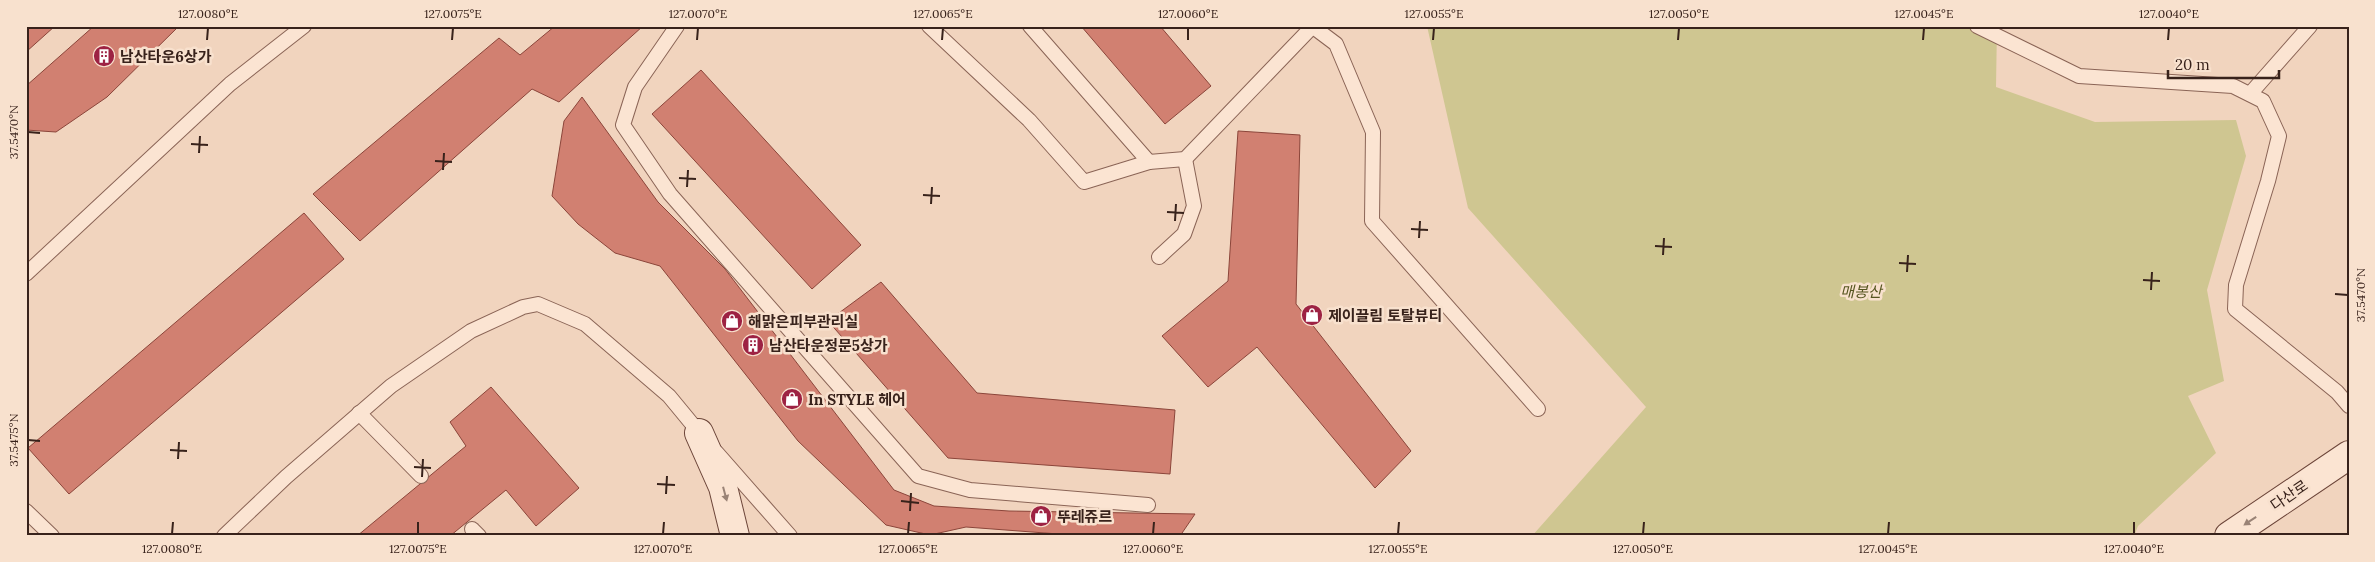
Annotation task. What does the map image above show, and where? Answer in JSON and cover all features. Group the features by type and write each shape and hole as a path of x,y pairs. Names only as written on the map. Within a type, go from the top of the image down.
{"main road":[{"path":"699,433 723,487 735,536"},
{"name":"다산로","path":"2229,536 2349,455"}],"lane":[{"path":"26,274 230,84 304,26"},
{"path":"677,26 635,87 623,125 670,194 918,476 970,490 1148,505"},
{"path":"930,26 1029,120 1084,182 1149,162 1185,159 1312,27 1336,44 1373,132 1372,221 1538,409"},
{"path":"1030,26 1149,162"},
{"path":"1977,26 2079,76 2233,86 2263,101 2279,136 2268,181 2236,285 2235,309 2337,392 2349,406"},
{"path":"2250,94 2310,26"},
{"path":"1159,257 1184,234 1194,206 1185,159"},
{"path":"224,536 286,477 391,386 471,331 523,307 538,304 585,324 669,396 790,536"},
{"path":"359,413 421,476"},
{"path":"26,511 52,536"}],"green space":[{"name":"매봉산","path":"1427,26 1997,26 1996,87 2095,122 2236,120 2246,156 2207,290 2224,381 2188,396 2216,453 2138,526 2134,536 1532,536 1646,407 1468,208"}],"building":[{"path":"26,26 55,26 26,52"},
{"name":"남산타운6상가","path":"94,26 179,26 107,97 56,132 26,130 26,86"},
{"path":"555,26 643,26 559,102 532,89 360,241 313,194 499,38 520,55"},
{"path":"1081,26 1160,26 1211,86 1165,124"},
{"path":"701,70 861,245 812,289 652,114"},
{"name":"남산타운정문5상가","path":"582,97 658,202 725,269 894,490 934,506 1009,511 1195,514 1180,536 1085,536 966,527 930,535 886,525 798,441 660,266 615,253 578,224 552,196 564,121"},
{"path":"1238,131 1300,135 1296,304 1411,451 1375,488 1257,347 1208,387 1162,336 1228,281"},
{"path":"304,213 344,259 69,494 28,448"},
{"path":"881,282 977,393 1175,410 1170,474 948,458 828,321"},
{"path":"491,387 579,488 536,526 506,490 450,536 357,536 466,446 450,422"}],"place":[{"name":"남산타운6상가","path":"104,56"},
{"name":"제이끌림 토탈뷰티","path":"1312,315"},
{"name":"해맑은피부관리실","path":"732,321"},
{"name":"남산타운정문5상가","path":"753,345"},
{"name":"In STYLE 헤어","path":"792,399"},
{"name":"뚜레쥬르","path":"1041,516"}]}
